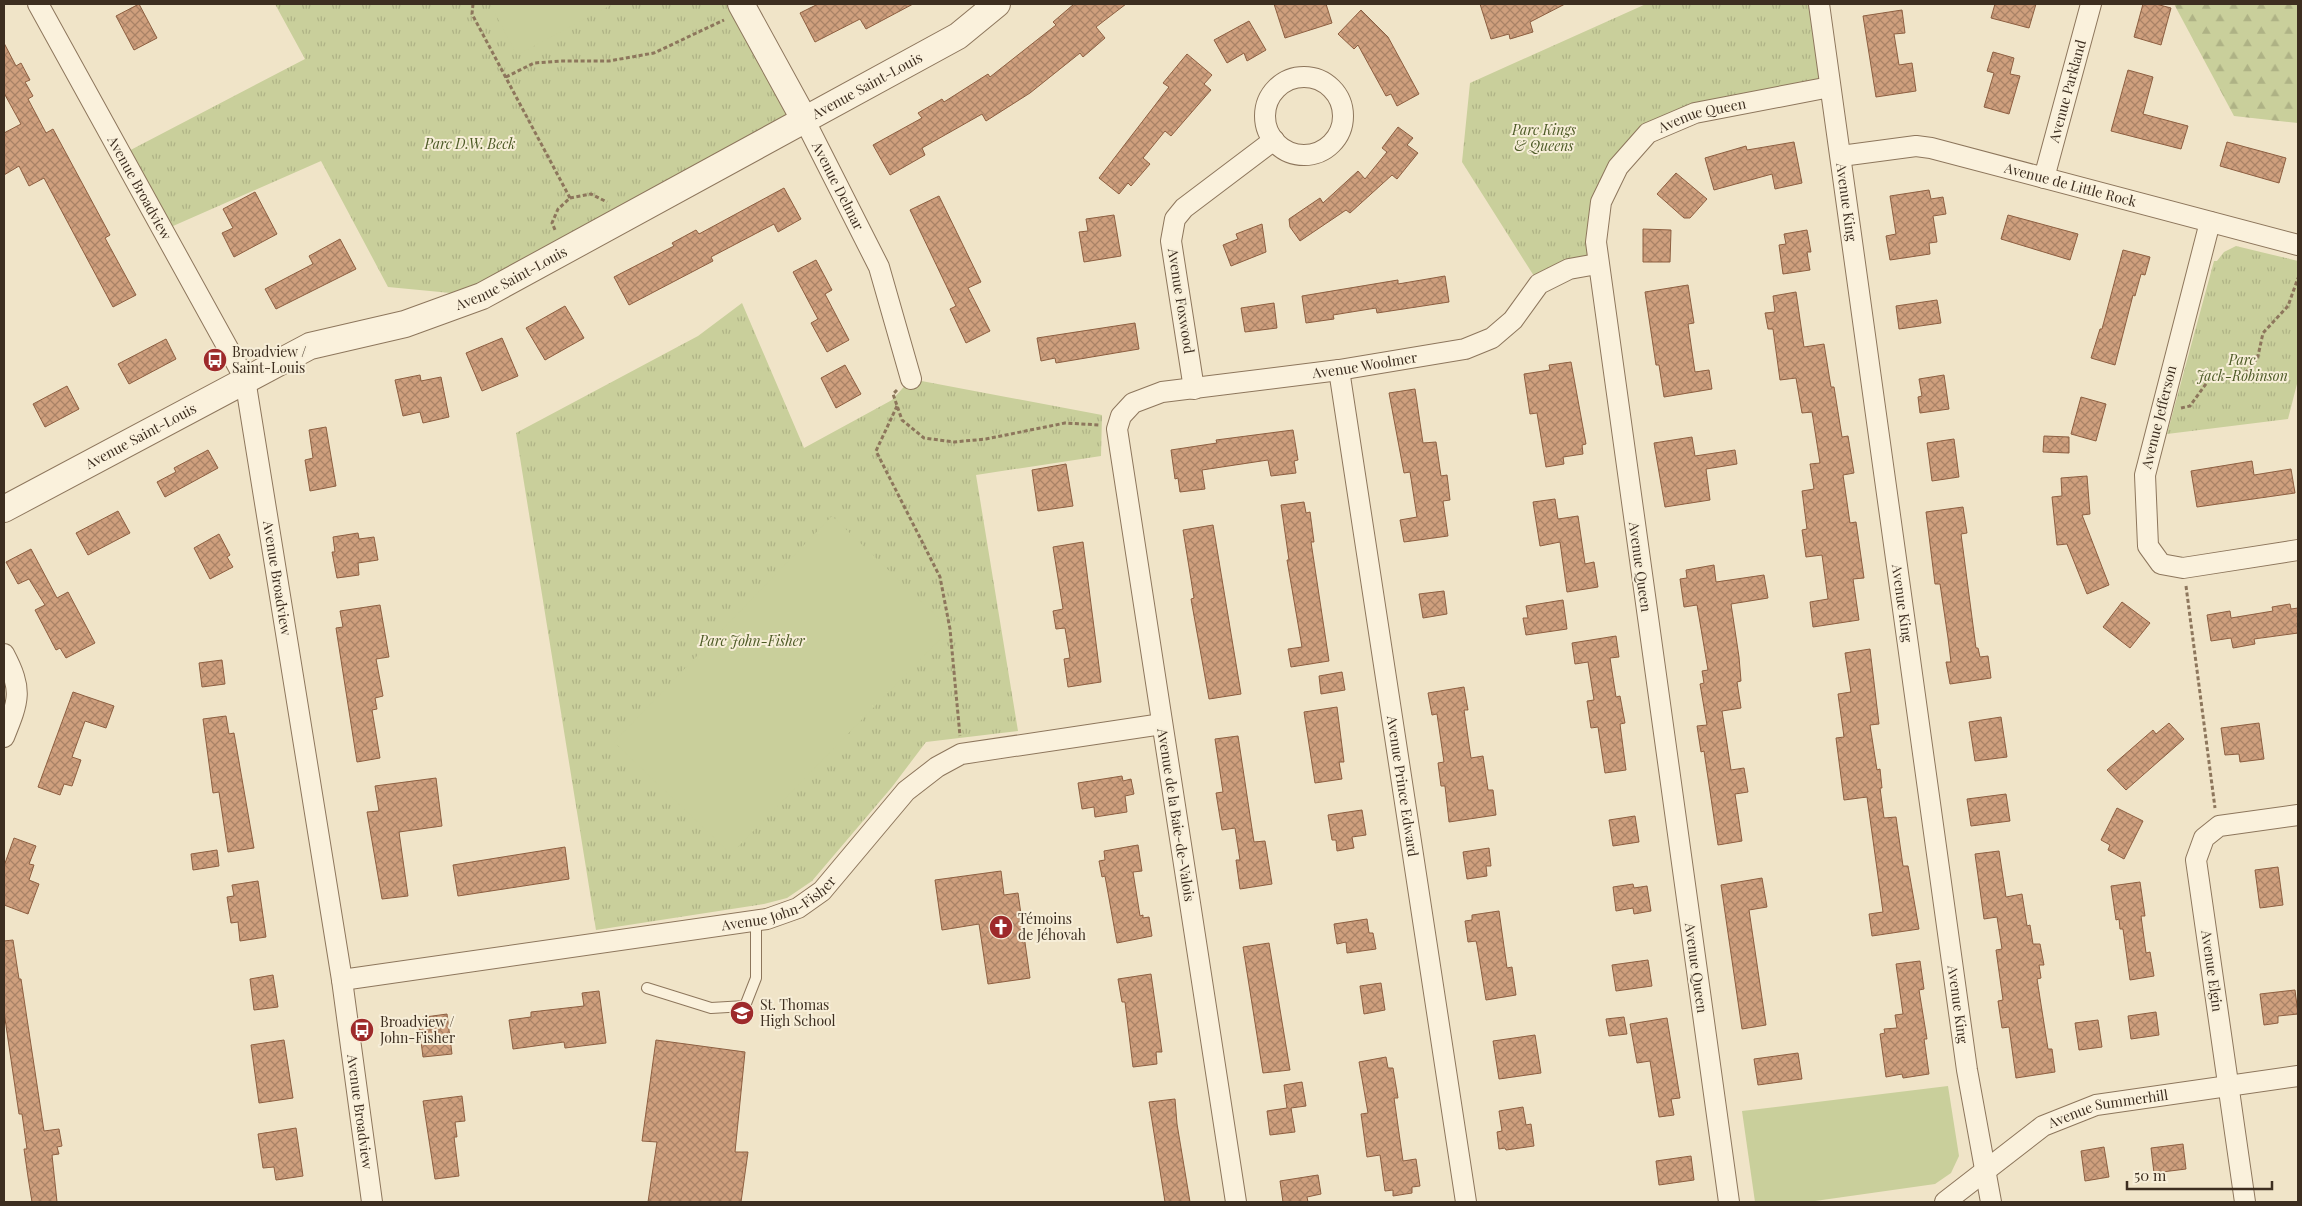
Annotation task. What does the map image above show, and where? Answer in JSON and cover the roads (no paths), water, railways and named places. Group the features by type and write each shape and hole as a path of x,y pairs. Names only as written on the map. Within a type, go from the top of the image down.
{"street":[{"name":"Avenue Broadview","path":"38,4 245,379 342,980 372,1202"},
{"name":"Avenue Saint-Louis","path":"4,509 310,346 405,324 482,296 958,36 997,4"},
{"name":"Avenue King","path":"1819,4 1967,1070 1991,1202"},
{"name":"Avenue Parkland","path":"2044,178 2091,4"},
{"name":"Avenue Delmar","path":"734,11 804,119 879,267 911,379"},
{"name":"Avenue Queen","path":"1730,1202 1596,242 1601,202 1618,167 1648,133 1694,113 1830,87"},
{"name":"Avenue Foxwood","path":"1194,389 1171,241 1175,219 1184,208 1274,140"},
{"name":"Avenue de Little Rock","path":"1841,156 1916,146 1931,148 2298,245"},
{"name":"Avenue Jefferson","path":"2210,222 2145,475 2148,546 2161,564 2183,568 2298,550"},
{"name":"Avenue Woolmer","path":"1117,429 1122,416 1133,403 1162,392 1339,370 1465,349 1492,338 1513,320 1539,284 1569,269 1598,264"},
{"name":"Avenue Prince Edward","path":"1339,370 1466,1202"},
{"name":"Avenue de la Baie-de-Valois","path":"1117,429 1236,1202"},
{"path":"4,654 18,688 15,709 4,738"},
{"name":"Avenue John-Fisher","path":"342,980 756,921 798,908 822,891 906,791 937,767 961,754 1162,724"},
{"name":"Avenue Elgin","path":"2245,1202 2196,860 2204,838 2219,826 2298,815"},
{"name":"Avenue Summerhill","path":"1945,1202 2043,1126 2096,1105 2298,1076"}],"lane":[{"path":"646,988 711,1008 745,1006 756,978 756,921"}],"place":[{"name":"Broadview / Saint-Louis","path":"215,360"},
{"name":"Témoins de Jéhovah","path":"1001,927"},
{"name":"St. Thomas High School","path":"742,1013"},
{"name":"Broadview / John-Fisher","path":"362,1030"}],"park label":[{"name":"Parc Kings & Queens","path":"1544,138"},
{"name":"Parc D.W. Beck","path":"470,144"},
{"name":"Parc Jack-Robinson","path":"2242,368"},
{"name":"Parc John-Fisher","path":"752,641"}]}
